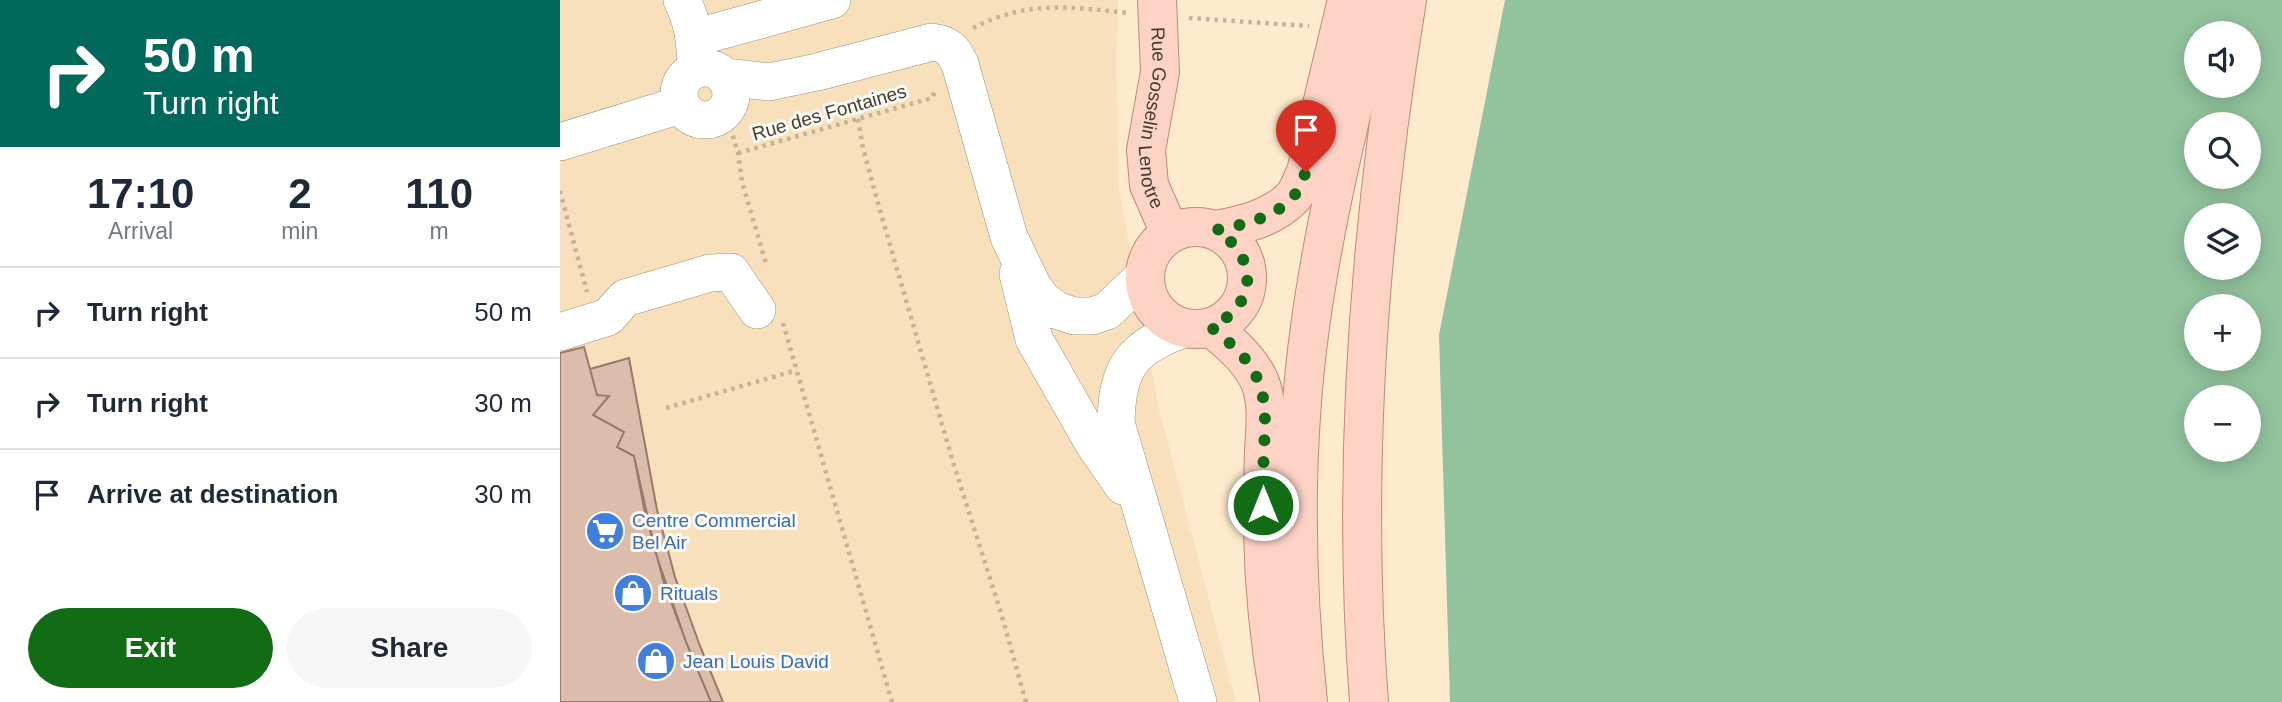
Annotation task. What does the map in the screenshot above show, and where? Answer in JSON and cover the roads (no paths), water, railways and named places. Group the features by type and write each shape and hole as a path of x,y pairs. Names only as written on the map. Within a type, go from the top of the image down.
{"main road":[{"path":"1308,702 1300,629 1298,528 1300,426 1308,340 1327,225 1378,0"},
{"path":"1368,702 1362,597 1361,497 1368,338 1382,179 1407,0"},
{"name":"Rue Gosselin Lenotre","path":"1158,8 1160,72 1146,150 1149,185 1170,233"},
{"path":"1280,702 1266,606 1263,519 1267,419 1261,387 1246,361 1233,346 1198,328 1172,324 1160,315 1151,304 1144,276 1147,259 1156,244 1170,233 1192,227 1216,230 1241,225 1266,216 1293,196 1306,172 1332,9"},
{"path":"1198,328 1225,320 1237,309 1245,296 1248,280 1246,264 1240,250 1229,238 1216,230"}],"lane":[{"path":"698,39 832,0"},
{"path":"698,39 769,82 932,42 944,43 952,49 960,64 1009,237 1034,340 1094,444 1146,519"},
{"path":"560,142 680,105 678,90 698,39"},
{"path":"1009,237 1033,287 1043,300 1056,310 1074,316 1092,316 1107,311 1144,276"},
{"path":"560,331 608,317 625,298 710,273 731,272 769,301"},
{"path":"1198,328 1159,337 1135,354 1122,375 1116,398 1116,423 1198,702"}],"place":[{"name":"Centre Commercial Bel Air","path":"605,531"},
{"name":"Rituals","path":"633,593"},
{"name":"Jean Louis David","path":"656,661"}]}
